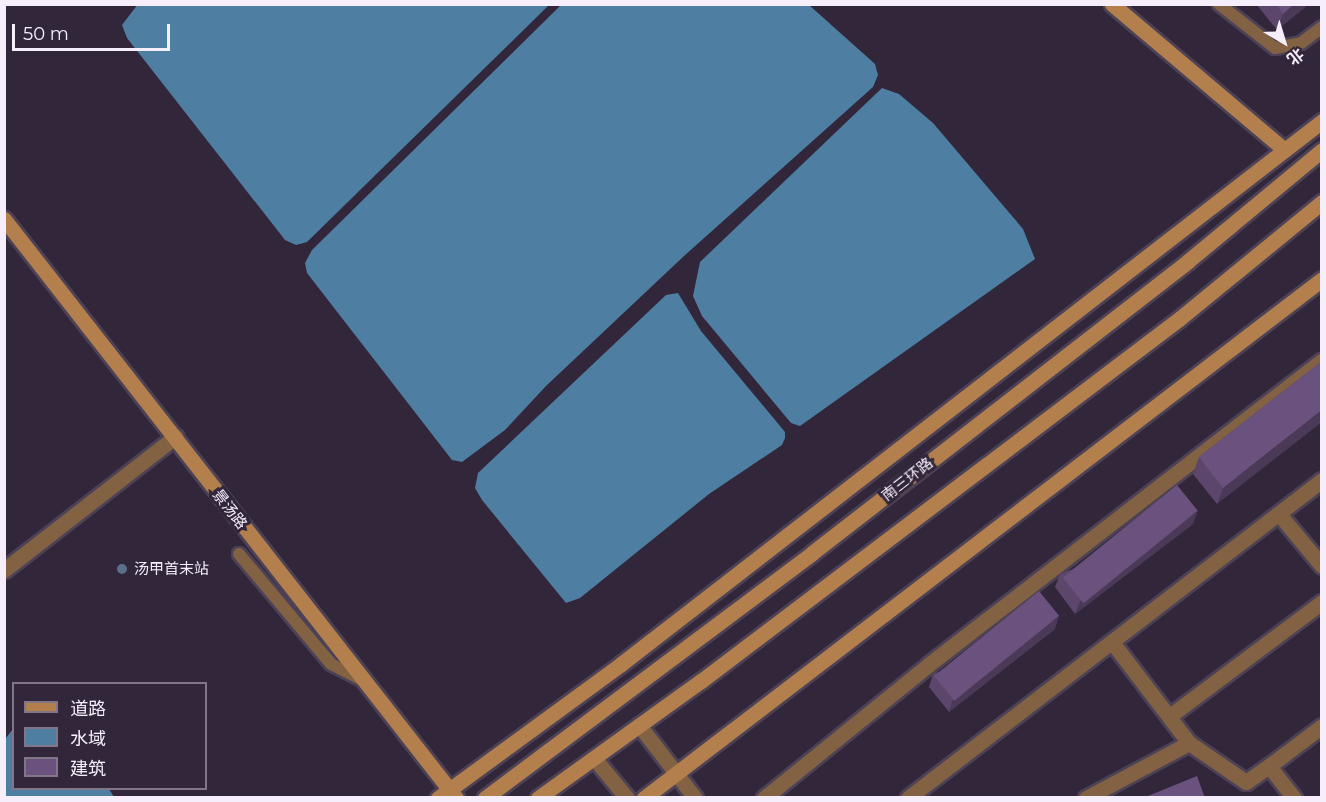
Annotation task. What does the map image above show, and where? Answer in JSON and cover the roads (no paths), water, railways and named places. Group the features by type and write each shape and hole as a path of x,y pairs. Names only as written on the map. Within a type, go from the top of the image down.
{"street":[{"path":"1112,4 1285,150"},
{"path":"448,795 1322,122"},
{"name":"南三环路","path":"485,798 821,545 1188,261 1322,150"},
{"path":"538,798 639,725 1179,319 1322,202"},
{"name":"景汤路","path":"4,219 365,681 448,795"},
{"path":"644,798 1322,279"},
{"path":"764,798 937,657 1322,360"},
{"path":"4,570 175,437"},
{"path":"908,798 1322,480"},
{"path":"1279,514 1322,566"},
{"path":"1171,715 1322,602"},
{"path":"1112,642 1171,715 1189,743 1246,782 1322,726"},
{"path":"639,725 695,798"},
{"path":"1086,798 1189,743"},
{"path":"594,758 627,798"},
{"path":"1269,766 1294,798"}],"lane":[{"path":"1219,4 1275,48 1301,43 1322,27"},
{"path":"239,554 331,664 365,681"}],"water":[{"path":"138,4 549,5 307,242 296,245 285,240 127,38 122,25"},
{"path":"561,5 809,5 875,64 878,75 873,87 684,256 546,386 505,430 462,462 452,460 307,273 305,263 312,250"},
{"path":"882,88 899,94 933,123 1023,229 1035,259 800,426 791,423 702,316 693,296 700,262"},
{"path":"678,293 701,331 785,432 785,438 782,445 709,494 580,598 566,603 482,500 475,488 478,473 666,295"},
{"path":"12,730 12,790 110,790 114,797 5,797 5,739"}],"place":[{"name":"汤甲首末站","path":"122,569"}]}
